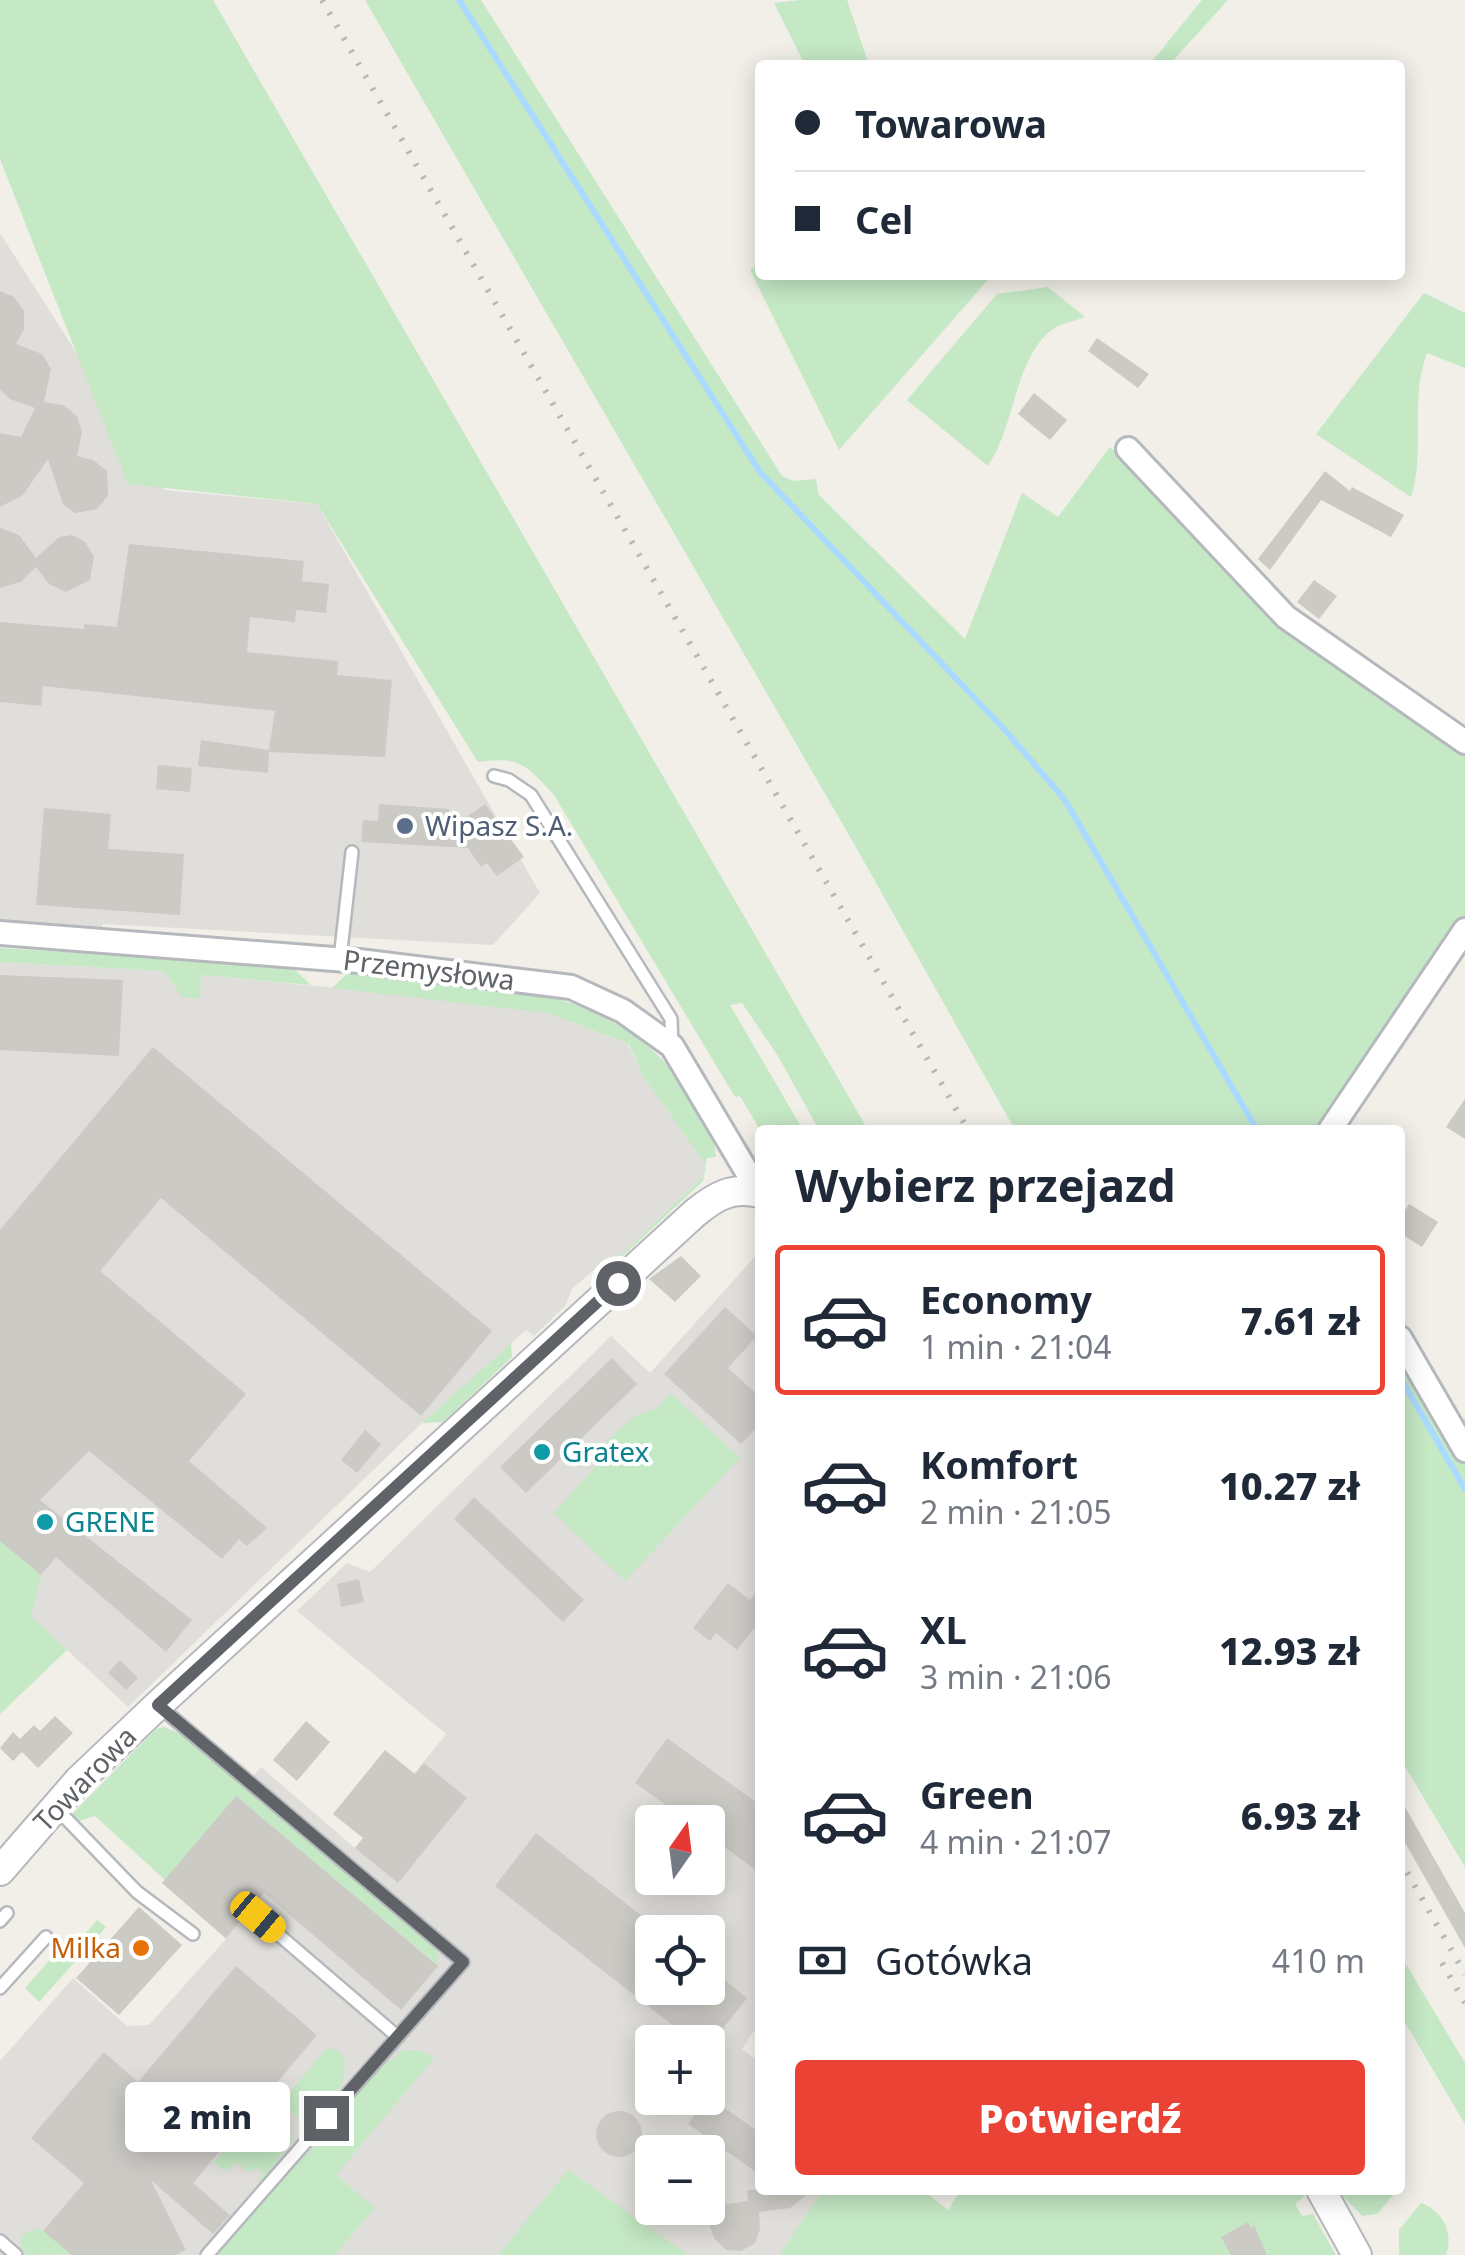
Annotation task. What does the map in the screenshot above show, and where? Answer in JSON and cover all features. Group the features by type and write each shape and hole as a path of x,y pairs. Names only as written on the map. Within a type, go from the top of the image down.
{"street":[{"path":"1128,450 1286,618 1465,742"},
{"path":"1333,1125 1465,930"},
{"name":"Przemysłowa","path":"0,933 340,959 570,987 623,1011 672,1046 755,1185"},
{"name":"Towarowa","path":"0,1870 56,1807 158,1705 695,1212 716,1196 737,1188 755,1192"},
{"path":"1405,1347 1465,1450"},
{"path":"1324,2195 1357,2255"}],"lane":[{"path":"494,776 509,780 531,796 672,1019 672,1046"},
{"path":"340,959 352,852"},
{"path":"158,1705 463,1962 207,2255"},
{"path":"56,1807 137,1892 193,1934"},
{"path":"258,1917 398,2036"},
{"path":"0,1988 46,1937"},
{"path":"0,2241 16,2255"}],"shaded area":[{"path":"0,233 164,490 317,504 540,893 493,945 103,924 102,931 0,926"},
{"path":"0,962 164,971 182,996 199,999 201,975 491,1003 547,1013 628,1044 643,1076 705,1164 702,1178 614,1261 600,1265 572,1289 565,1306 534,1336 526,1330 422,1423 128,1707 0,1587"},
{"path":"755,1257 755,2030 742,2049 755,2059 755,2195 923,2195 918,2255 0,2255 0,2061 73,1978 127,2026 149,2025 226,1939 162,1883 261,1767 355,1848 446,1734 297,1611 347,1563 370,1572 611,1336 650,1373"}],"green space":[{"path":"0,0 213,0 865,1125 816,1125 778,1056 742,1003 730,1005 800,1125 757,1125 740,1096 735,1097 554,795 522,765 504,760 478,762 317,504 128,484 0,159"},
{"path":"365,0 481,0 782,476 794,481 816,479 818,494 965,639 1022,493 1058,517 1110,447 1236,565 1465,747 1465,924 1327,1125 1012,1125 853,842"},
{"path":"847,0 867,60 802,60 774,3"},
{"path":"1202,0 1228,0 1174,60 1153,60"},
{"path":"755,266 755,280 988,280 839,450 750,270"},
{"path":"1048,287 1085,317 1053,329 1037,345 988,466 907,400 997,294"},
{"path":"1424,293 1465,313 1465,368 1427,353 1419,389 1417,461 1411,497 1316,434"},
{"path":"0,948 291,966 311,985 201,975 200,999 182,997 164,971 0,962"},
{"path":"348,973 536,993 576,1005 614,1023 650,1048 700,1108 713,1137 716,1157 707,1158 703,1181 610,1268 597,1268 614,1261 702,1178 705,1164 643,1076 629,1044 547,1013 332,988"},
{"path":"1405,1336 1457,1424 1465,1418 1465,1867 1405,1766"},
{"path":"511,1343 512,1357 443,1422 422,1423"},
{"path":"671,1394 740,1458 625,1581 554,1513 602,1459 594,1454 633,1417 657,1408"},
{"path":"40,1500 5,1545 41,1575 31,1616 67,1650 0,1714 0,1540"},
{"path":"164,1727 188,1737 437,1948 438,1965 236,1797 165,1880 95,1816 76,1822 73,1813 156,1729"},
{"path":"97,1920 106,1927 39,2002 25,1988 63,1945 70,1951"},
{"path":"1405,1962 1465,2063 1465,2124 1405,2022"},
{"path":"326,2049 336,2049 345,2060 343,2084 315,2116 296,2117 288,2106 291,2091"},
{"path":"416,2050 435,2057 336,2175 375,2208 335,2255 216,2255 377,2064 394,2059 400,2051"},
{"path":"261,2106 287,2126 292,2140 261,2183 258,2180 264,2173 258,2168 248,2172 238,2163 224,2171 214,2162"},
{"path":"568,2170 635,2217 635,2225 646,2225 688,2255 498,2255"},
{"path":"820,2195 929,2195 948,2210 958,2195 1303,2195 1295,2204 1302,2216 1313,2214 1336,2255 779,2255"},
{"path":"1342,2195 1394,2195 1377,2214 1362,2216"},
{"path":"1421,2203 1435,2211 1445,2224 1449,2239 1446,2255 1399,2255 1399,2230"},
{"path":"39,2228 71,2254 27,2255 21,2250 21,2235"}],"building":[{"path":"0,291 14,297 24,311 24,329 16,344 42,354 51,369 44,402 63,405 77,416 82,432 77,456 93,460 107,471 108,496 97,509 75,513 63,504 48,459 23,495 0,507 0,433 21,437 35,408 10,399 0,389"},
{"path":"1097,338 1149,374 1138,388 1088,351"},
{"path":"1034,393 1067,420 1050,440 1018,414"},
{"path":"1325,471 1350,491 1352,487 1404,515 1391,537 1321,500 1270,570 1258,559"},
{"path":"0,528 19,535 36,558 59,537 72,535 84,541 94,556 90,580 66,592 49,584 36,567 21,582 0,588"},
{"path":"129,544 304,561 302,581 329,584 326,613 296,610 295,622 250,617 247,652 338,661 337,675 392,680 385,757 269,752 268,773 198,766 201,740 269,750 275,711 43,686 41,706 0,702 0,622 84,629 84,624 117,627"},
{"path":"1314,580 1337,596 1319,619 1297,602"},
{"path":"158,765 192,768 190,792 156,789"},
{"path":"379,804 449,809 448,830 485,804 524,857 497,876 487,863 481,867 468,848 361,842 363,820 378,821"},
{"path":"44,808 111,814 108,849 184,854 180,915 36,905"},
{"path":"0,975 123,980 119,1056 0,1050"},
{"path":"153,1047 492,1331 421,1416 161,1198 100,1271 246,1394 189,1461 267,1528 247,1546 239,1539 222,1559 89,1451 40,1500 192,1620 166,1652 56,1557 41,1575 0,1541 0,1230"},
{"path":"1465,1099 1465,1139 1446,1127"},
{"path":"1409,1204 1438,1222 1422,1247 1405,1236 1405,1210"},
{"path":"681,1256 701,1276 675,1302 649,1279"},
{"path":"725,1307 755,1334 728,1368 755,1392 755,1429 741,1444 664,1374"},
{"path":"612,1358 637,1384 526,1493 500,1467"},
{"path":"365,1430 381,1444 357,1473 341,1460"},
{"path":"474,1497 584,1600 563,1622 454,1519"},
{"path":"359,1579 364,1602 341,1607 337,1584"},
{"path":"728,1583 750,1600 755,1594 755,1627 737,1650 716,1633 710,1641 693,1628"},
{"path":"120,1660 138,1678 126,1690 108,1673"},
{"path":"55,1716 73,1733 38,1768 22,1752 13,1761 0,1748 13,1732 20,1739 34,1725 40,1731"},
{"path":"306,1721 330,1742 297,1781 273,1760"},
{"path":"667,1738 755,1801 755,1869 725,1847 725,1805 666,1805 635,1783"},
{"path":"385,1750 415,1774 424,1763 467,1798 398,1883 355,1848 363,1838 333,1814"},
{"path":"236,1796 438,1966 401,2010 264,1893 226,1938 162,1883"},
{"path":"1405,1807 1465,1913 1465,1948 1405,1843"},
{"path":"536,1833 641,1915 635,1915 635,1996 495,1886"},
{"name":"Milka","path":"139,1907 182,1945 119,2015 76,1978"},
{"path":"236,1966 317,2035 193,2183 230,2215 213,2234 151,2180 186,2250 175,2255 72,2255 43,2231 84,2183 31,2138 104,2052 138,2082"},
{"path":"725,1981 747,1998 725,2026 672,2025 647,2005 725,2005"},
{"path":"725,2108 755,2129 755,2171 725,2150 725,2135 704,2135 688,2124 694,2115 725,2115"},
{"path":"610,2113 628,2113 640,2125 642,2135 635,2135 635,2150 628,2155 610,2155 598,2143 598,2125"},
{"path":"747,2190 755,2190 755,2195 807,2195 790,2208 759,2212 760,2229 755,2243 741,2251 726,2250 714,2238 710,2225 725,2225 725,2205 748,2201"},
{"path":"1248,2222 1251,2228 1254,2225 1267,2255 1231,2255 1221,2237"}],"waterway":[{"path":"459,0 760,472 1004,729 1065,800 1254,1125"},
{"path":"1405,1386 1465,1489"}],"railway":[{"path":"322,0 965,1125"},
{"path":"1405,1869 1465,1974"},
{"path":"1442,1963 1465,2003"}],"place":[{"name":"Wipasz S.A.","path":"405,826"},
{"name":"Gratex","path":"542,1452"},
{"name":"GRENE","path":"45,1522"},
{"name":"Milka","path":"141,1948"}],"route":[{"path":"326,2118 463,1962 158,1705 618,1283"}]}
